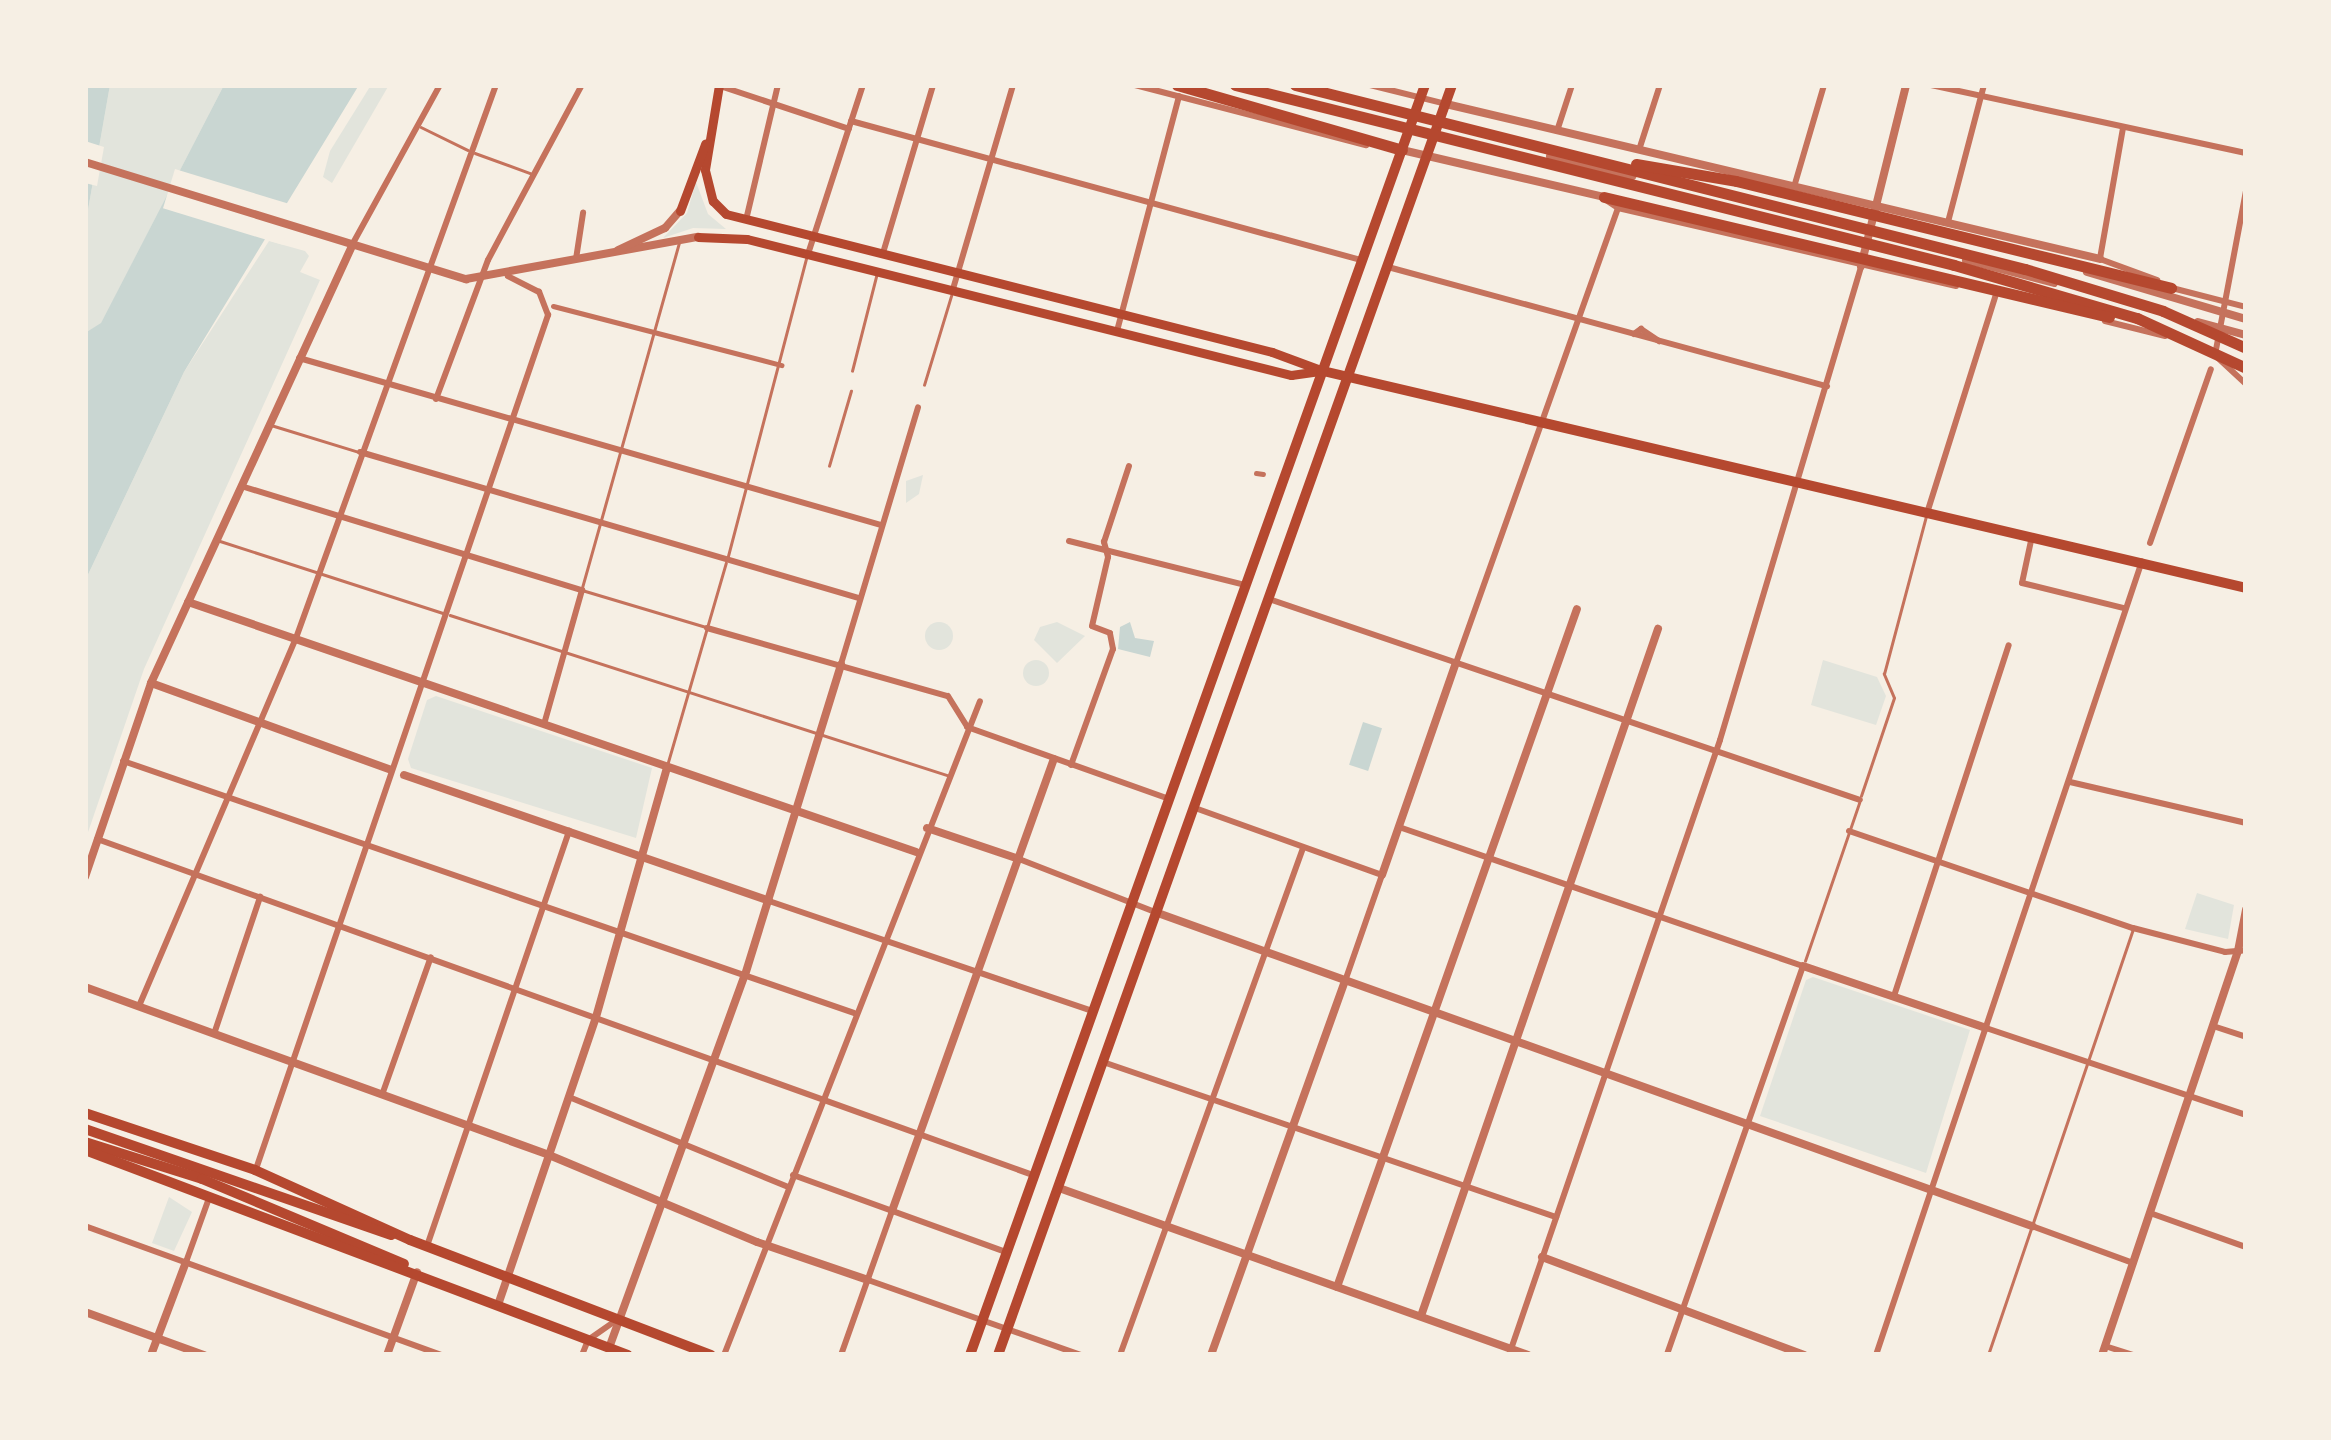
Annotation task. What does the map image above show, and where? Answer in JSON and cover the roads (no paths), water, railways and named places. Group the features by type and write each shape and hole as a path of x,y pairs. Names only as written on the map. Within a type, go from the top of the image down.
{"highway":[{"path":"1235,85 1954,265 2158,327 2246,368"},
{"path":"1295,85 2025,269 2186,319 2246,348"},
{"path":"1178,90 1282,113 1402,150"},
{"path":"1611,164 1687,171 2171,288"},
{"path":"1604,198 1636,202 2158,327"}],"main road":[{"path":"680,211 705,144 718,85"},
{"path":"970,1355 1425,85"},
{"path":"998,1355 1452,85"},
{"path":"705,144 714,201 741,220 1121,315 1349,378 1928,510 2246,588"},
{"path":"698,237 733,236 1291,374 1323,371"},
{"path":"85,1113 255,1170 508,1280 711,1355"},
{"path":"85,1128 353,1239 417,1272"},
{"path":"85,1142 171,1162 363,1229 410,1240"},
{"path":"85,1150 417,1272 628,1355"}],"street":[{"path":"85,877 151,684 340,265 440,85"},
{"path":"139,1006 191,872 262,724 296,638 385,382 496,85"},
{"path":"436,399 479,280 530,173 582,85"},
{"path":"718,85 772,106 916,139 991,163 1362,260"},
{"path":"741,220 778,85"},
{"path":"808,254 863,85"},
{"path":"883,254 933,85"},
{"path":"953,290 1013,85"},
{"path":"1136,85 1178,90 1402,150 1604,198 1618,208 2168,337 2215,357 2246,384"},
{"path":"1370,85 1638,153 2100,258 2171,288 2246,307"},
{"path":"1557,132 1572,85"},
{"path":"1638,153 1660,85"},
{"path":"1794,188 1824,85"},
{"path":"1510,1352 1716,750 1827,386 1906,85"},
{"path":"1931,85 2246,153"},
{"path":"1948,222 1984,85"},
{"path":"1117,331 1178,90"},
{"path":"2100,258 2123,128"},
{"path":"1550,156 1893,240 2246,335"},
{"path":"85,162 427,268 479,280 698,237"},
{"path":"1739,202 1794,188"},
{"path":"2215,357 2229,305 2246,192"},
{"path":"1211,1355 1456,663 1546,424 1618,208"},
{"path":"618,250 659,232 680,211"},
{"path":"576,259 583,213"},
{"path":"2055,261 2246,318"},
{"path":"1388,268 1827,386"},
{"path":"255,1170 548,315 539,292 508,276"},
{"path":"1928,510 1996,294"},
{"path":"553,306 657,337 779,365"},
{"path":"298,358 882,526"},
{"path":"2150,543 2210,369"},
{"path":"609,1348 614,1322 745,975 918,407"},
{"path":"360,452 859,598"},
{"path":"1071,765 1113,649 1110,633 1092,626 1111,510 1129,466"},
{"path":"241,486 582,590 544,724"},
{"path":"2032,535 2022,583 2124,608"},
{"path":"1069,541 1245,585"},
{"path":"1876,1355 2142,561"},
{"path":"1268,598 1860,800"},
{"path":"188,602 916,852"},
{"path":"1337,1286 1577,609"},
{"path":"707,628 948,696 967,727 1169,799"},
{"path":"1421,1316 1658,629"},
{"path":"1894,996 2009,645"},
{"path":"151,684 1093,1011"},
{"path":"724,1355 916,852 980,701"},
{"path":"841,1355 1054,760"},
{"path":"123,761 854,1013"},
{"path":"498,1305 596,1017 667,767"},
{"path":"2070,782 2246,823"},
{"path":"1194,808 1382,875"},
{"path":"1399,827 2246,1116"},
{"path":"927,828 2133,1263"},
{"path":"427,1247 569,831"},
{"path":"1849,831 2134,928 2242,951"},
{"path":"97,840 713,1057 820,1100 1033,1175"},
{"path":"1120,1355 1302,848"},
{"path":"214,1034 260,897"},
{"path":"2133,1355 2104,1351 2212,1026 2242,951 2246,910"},
{"path":"382,1094 431,957"},
{"path":"1668,1355 1804,966"},
{"path":"85,987 549,1155 766,1245 1081,1355"},
{"path":"2212,1026 2246,1037"},
{"path":"1103,1062 1556,1217"},
{"path":"569,1096 788,1187"},
{"path":"793,1174 1006,1252"},
{"path":"1058,1188 1421,1316 1510,1352 1528,1355"},
{"path":"152,1355 209,1198"},
{"path":"2150,1213 2246,1247"},
{"path":"85,1226 442,1355"},
{"path":"1542,1257 1804,1355"},
{"path":"386,1355 417,1272"},
{"path":"85,1312 204,1355"},
{"path":"582,1355 588,1340 614,1322"}],"lane":[{"path":"418,125 469,151 530,173"},
{"path":"680,241 657,337 582,590 707,628"},
{"path":"667,767 747,488 808,254"},
{"path":"852,371 877,271"},
{"path":"924,385 953,290"},
{"path":"2210,369 2215,357"},
{"path":"830,466 851,392"},
{"path":"268,424 360,452"},
{"path":"1804,966 1894,698 1884,674 1928,510"},
{"path":"216,540 319,570 948,776"},
{"path":"1988,1355 2134,928"}]}
